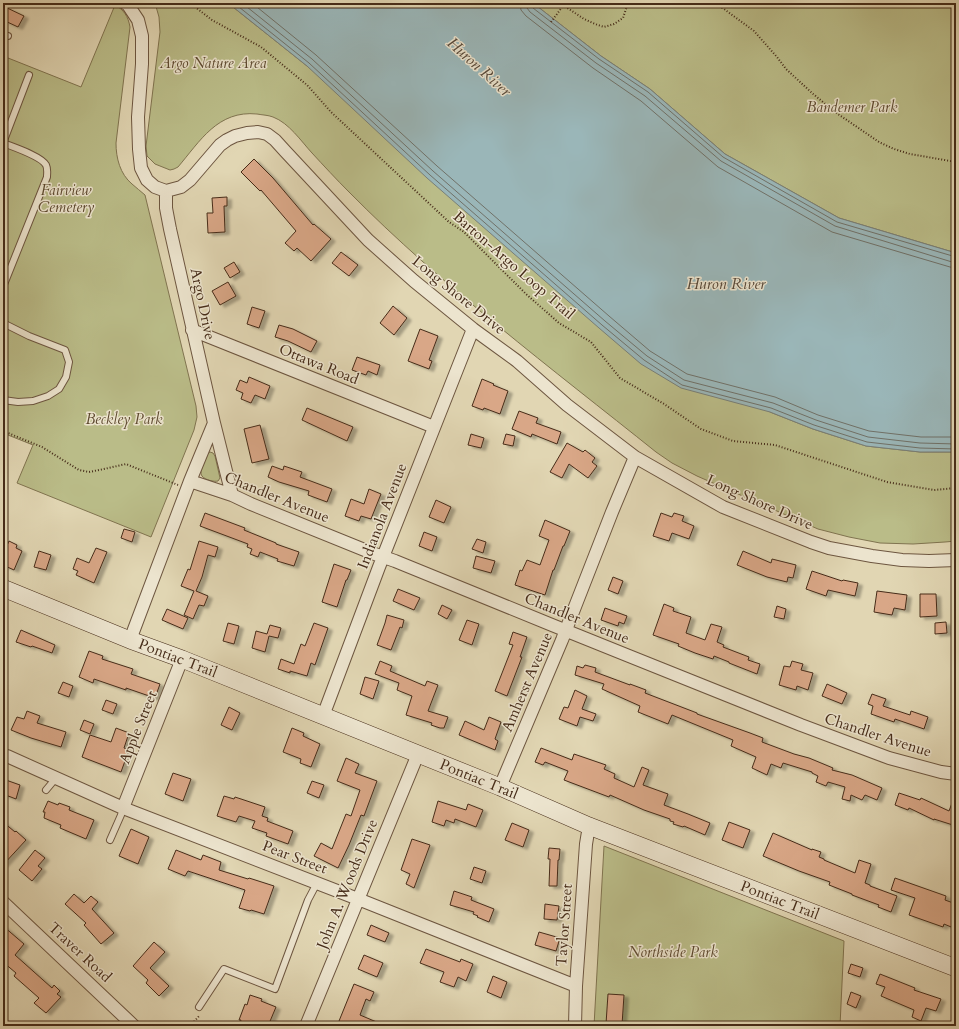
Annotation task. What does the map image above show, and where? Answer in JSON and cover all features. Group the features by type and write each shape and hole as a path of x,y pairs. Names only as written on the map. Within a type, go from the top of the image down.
{"main road":[{"name":"Pontiac Trail","path":"3,588 500,787 589,826 956,968"}],"street":[{"path":"125,3 138,20 142,36 142,64 138,117 141,168 147,180 155,187 166,191"},
{"name":"Long Shore Drive","path":"166,191 182,187 190,180 220,145 227,140 247,133 258,132 267,134 280,145 368,240 414,281 473,329 517,361 567,405 635,457 723,507 829,548 902,560 956,560"},
{"name":"Argo Drive","path":"166,191 166,208 170,229 192,330 232,495"},
{"name":"Indianola Avenue","path":"323,716 473,329"},
{"name":"Ottawa Road","path":"192,330 434,427"},
{"path":"130,640 184,483 214,423"},
{"name":"Amherst Avenue","path":"500,787 635,457"},
{"name":"Chandler Avenue","path":"184,483 232,495 372,553 882,756 941,772 956,774"},
{"name":"Apple Street","path":"123,808 182,659"},
{"name":"John A. Woods Drive","path":"306,1026 418,754"},
{"name":"Pear Street","path":"3,755 123,808 358,899 576,986"},
{"name":"Taylor Street","path":"575,1026 576,986 586,838 589,826"},
{"name":"Traver Road","path":"3,902 134,1026"}],"lane":[{"path":"3,287 47,177 48,170 45,163 39,158 3,143 29,75"},
{"path":"3,323 29,336 65,350 69,362 66,377 59,389 48,396 25,402 3,400"},
{"path":"46,790 56,778"},
{"path":"110,840 123,808"},
{"path":"202,1008 224,969 275,989 308,900 317,883"}],"path":[{"name":"Barton-Argo Loop Trail","path":"190,3 212,20 261,47 307,85 331,112 449,222 464,232 526,294 559,323 591,342 620,378 664,404 701,429 733,441 775,445 887,482 934,490 956,488"},
{"path":"560,3 595,24 604,26 614,24 622,18 628,3"},
{"path":"714,3 754,31 786,69 812,93 835,112 879,142 910,154 956,162"},
{"path":"551,22 563,6"},
{"path":"3,431 42,448 79,470 89,472 126,464 184,483"},
{"path":"190,1026 202,1008"}],"green space":[{"name":"Argo Nature Area","path":"155,3 228,3 307,66 770,412 813,429 866,446 920,452 956,452 956,541 913,544 880,543 818,529 697,476 672,463 656,452 538,358 460,294 385,227 339,182 284,123 273,117 257,114 243,114 231,117 211,129 178,167 170,170 155,164 147,156 146,146 160,32 159,17"},
{"name":"Bandemer Park","path":"533,3 956,3 956,253 839,218 725,154 650,89 601,56"},
{"path":"115,5 125,14 130,27 116,143 118,160 124,175 145,195 196,406 197,417 194,430 151,537 17,483 33,445 3,433 3,56 81,87"},
{"path":"210,452 215,456 220,478 218,481 207,480 201,475 201,470 208,453"},
{"name":"Northside Park","path":"604,846 844,941 840,1026 594,1026"}],"water":[{"name":"Huron River","path":"228,3 533,3 601,56 650,89 725,154 839,218 956,253 956,452 920,452 866,446 813,429 770,412 681,388 641,364 427,178 307,66"}],"building":[{"path":"3,6 24,16 18,27 3,20"},
{"path":"254,159 273,178 313,225 314,224 331,239 311,261 297,248 294,251 285,243 296,231 261,190 260,191 241,172"},
{"path":"227,197 227,206 224,206 225,232 208,233 207,213 213,213 212,198"},
{"path":"341,252 358,265 349,276 332,263"},
{"path":"234,262 240,272 230,278 224,268"},
{"path":"228,282 236,296 220,305 212,291"},
{"path":"393,306 407,318 394,335 380,323"},
{"path":"252,307 265,311 259,328 247,324"},
{"path":"279,325 293,329 317,341 311,352 288,341 275,337"},
{"path":"420,329 438,336 429,360 432,361 429,369 408,361"},
{"path":"357,357 380,365 377,375 368,371 366,375 352,370"},
{"path":"249,377 270,386 265,399 255,395 251,403 241,399 243,393 236,390 240,380 247,383"},
{"path":"482,379 508,391 500,414 484,408 483,410 472,406"},
{"path":"307,408 353,427 347,441 302,420"},
{"path":"519,411 538,418 536,423 561,432 557,444 532,434 531,437 512,429"},
{"path":"260,425 269,459 252,463 244,429"},
{"path":"471,434 484,438 481,448 468,445"},
{"path":"506,434 515,436 513,446 503,444"},
{"path":"567,443 583,452 585,450 595,458 592,462 597,466 588,478 569,464 562,478 550,472"},
{"path":"272,466 283,470 284,466 302,472 300,477 332,489 327,502 308,495 309,491 268,477"},
{"path":"369,489 381,494 371,519 361,516 359,521 345,516 351,499 364,504"},
{"path":"436,500 451,507 444,523 429,517"},
{"path":"205,513 245,528 244,530 299,552 294,566 277,561 278,559 260,552 258,557 250,554 252,549 247,547 248,544 200,526"},
{"path":"661,513 672,517 674,513 684,516 682,521 694,526 689,539 672,533 669,541 653,536"},
{"path":"545,520 570,531 553,570 545,595 515,585 520,570 522,571 527,560 540,565 549,540 539,536"},
{"path":"124,529 135,532 132,542 121,538"},
{"path":"424,532 437,537 432,551 419,546"},
{"path":"477,539 486,542 483,553 472,549"},
{"path":"9,541 17,545 16,548 22,551 14,570 3,565 3,555"},
{"path":"199,541 218,547 215,557 208,555 202,577 196,591 208,596 204,606 199,605 193,619 184,615 194,591 181,586 188,569 190,570"},
{"path":"96,548 107,552 94,583 76,575 78,571 73,569 77,558 89,563"},
{"path":"39,551 51,555 46,570 34,567"},
{"path":"743,551 771,563 772,559 796,565 793,578 788,577 787,582 767,577 737,565"},
{"path":"476,556 495,561 491,573 473,568"},
{"path":"334,564 351,570 337,607 322,602"},
{"path":"812,571 842,581 858,583 855,596 828,590 826,596 806,589"},
{"path":"613,577 623,581 618,594 608,590"},
{"path":"398,589 420,598 414,610 393,601"},
{"path":"877,591 907,595 905,610 894,608 892,615 874,612"},
{"path":"920,594 936,594 937,616 920,617"},
{"path":"664,604 674,608 673,611 691,617 686,633 705,640 711,624 722,627 717,642 724,645 723,647 749,657 748,660 760,664 757,674 714,656 713,659 695,653 678,646 679,644 653,635"},
{"path":"442,605 452,610 447,619 438,614"},
{"path":"777,606 786,609 784,619 774,617"},
{"path":"605,608 627,616 624,624 619,622 618,626 601,620"},
{"path":"167,609 188,618 183,629 162,620"},
{"path":"387,615 404,620 402,628 400,627 391,650 377,645"},
{"path":"467,620 479,624 472,645 459,640"},
{"path":"946,622 947,633 935,634 935,623"},
{"path":"228,623 239,626 234,644 223,641"},
{"path":"314,623 328,628 315,665 311,663 307,676 278,669 281,659 294,664 301,644 305,646"},
{"path":"270,625 281,628 278,638 269,636 265,652 252,648 256,631 267,634"},
{"path":"21,630 55,645 52,653 16,642"},
{"path":"513,632 527,637 520,657 522,657 507,696 495,691 513,645 509,644"},
{"path":"89,651 103,656 102,659 133,669 131,674 160,684 155,698 94,679 93,683 79,677"},
{"path":"380,661 392,666 390,671 425,686 427,681 438,685 428,711 448,717 444,728 431,725 432,723 406,715 412,696 397,690 399,683 375,674"},
{"path":"792,661 803,664 801,670 813,673 808,690 797,686 796,690 779,685 784,666 790,667"},
{"path":"585,665 596,668 595,672 646,690 645,693 763,738 762,742 809,758 833,768 832,770 852,775 882,788 877,800 865,795 862,800 851,795 850,801 842,799 845,787 828,782 826,786 816,782 818,776 812,772 783,763 781,768 771,764 767,775 752,768 756,757 731,746 733,740 672,715 668,724 638,712 640,706 602,689 604,684 575,675 577,666 583,668"},
{"path":"365,677 379,681 373,699 360,694"},
{"path":"63,682 73,686 69,697 58,693"},
{"path":"827,684 847,693 842,704 822,696"},
{"path":"575,690 587,696 582,709 596,714 593,721 580,717 577,726 559,719 564,707 568,708"},
{"path":"872,694 886,699 883,706 910,715 911,711 928,717 924,729 895,719 894,722 871,714 873,706 868,704"},
{"path":"106,700 117,704 113,714 102,710"},
{"path":"229,707 240,713 232,730 221,725"},
{"path":"27,711 40,716 37,723 66,732 61,747 11,730 17,717 24,719"},
{"path":"489,717 501,722 495,739 498,741 495,750 459,735 465,721 484,730"},
{"path":"84,720 94,724 90,734 80,730"},
{"path":"116,728 129,733 124,748 129,750 121,772 82,757 90,735 111,742"},
{"path":"292,728 304,733 303,736 320,744 311,767 300,763 301,759 283,752"},
{"path":"541,748 572,760 574,754 606,765 604,769 615,774 614,778 634,787 642,767 649,770 643,785 668,794 664,805 710,823 705,835 684,826 673,824 674,822 670,821 670,819 644,810 610,795 609,797 564,780 568,771 545,762 543,765 535,762"},
{"path":"346,758 359,764 355,773 377,781 364,816 361,815 338,868 314,856 321,843 332,849 346,814 351,816 360,790 337,781"},
{"path":"173,773 191,779 183,801 165,794"},
{"path":"3,779 20,785 16,799 3,794"},
{"path":"312,781 324,785 319,798 307,793"},
{"path":"899,793 920,800 921,798 949,811 955,795 956,826 934,820 909,808 908,810 895,805"},
{"path":"224,796 234,799 235,797 265,807 262,816 268,818 267,821 293,831 288,844 266,836 267,833 252,828 255,821 239,816 236,822 217,816"},
{"path":"48,801 58,805 59,803 70,807 69,810 94,820 86,839 60,828 61,825 44,818 45,812 43,812"},
{"path":"438,801 466,810 468,804 483,810 476,827 455,819 454,823 446,820 444,826 432,822"},
{"path":"3,822 26,840 3,865"},
{"path":"729,822 750,830 743,848 722,840"},
{"path":"512,823 529,830 523,847 505,840"},
{"path":"131,829 149,837 138,864 119,856"},
{"path":"773,833 812,850 821,852 819,857 855,873 859,860 871,864 865,883 897,896 891,912 878,907 879,905 829,885 830,882 763,856"},
{"path":"412,839 430,845 414,888 406,884 410,874 401,870"},
{"path":"549,848 560,849 557,886 549,886"},
{"path":"35,850 45,858 38,866 42,869 32,881 19,870"},
{"path":"176,850 201,860 203,855 221,862 219,870 274,886 264,914 239,908 245,890 188,871 185,876 168,869"},
{"path":"474,867 486,871 482,883 470,879"},
{"path":"895,878 946,896 945,900 956,904 956,929 944,924 943,927 909,915 915,898 891,890"},
{"path":"454,891 472,897 471,900 494,909 489,922 477,917 478,916 473,914 474,912 450,905"},
{"path":"74,894 84,903 91,896 98,902 92,909 114,933 101,944 84,925 86,923 65,904"},
{"path":"545,904 559,906 557,920 544,919"},
{"path":"371,925 389,933 385,942 367,935"},
{"path":"3,926 24,944 15,955 52,988 54,985 60,991 57,994 61,997 46,1013 34,1003 39,998 14,976 16,973 3,962"},
{"path":"539,932 560,938 556,951 535,945"},
{"path":"154,942 165,952 150,968 169,986 159,996 146,983 148,980 133,966"},
{"path":"426,949 460,962 461,959 473,964 466,981 458,977 454,987 440,982 444,972 420,963"},
{"path":"364,955 383,963 377,977 358,969"},
{"path":"851,964 863,968 860,977 848,973"},
{"path":"880,974 915,988 914,990 941,999 936,1011 926,1008 921,1021 912,1017 914,1010 881,996 885,987 876,984"},
{"path":"493,976 507,982 501,998 487,992"},
{"path":"354,984 374,992 370,1001 366,999 360,1015 386,1026 337,1026"},
{"path":"851,992 861,996 856,1008 847,1004"},
{"path":"608,994 624,995 622,1025 606,1024"},
{"path":"250,995 262,999 261,1001 276,1007 268,1026 239,1026 241,1020 239,1020 245,1004 247,1005"}],"park label":[{"name":"Fairview Cemetery","path":"66,198"},
{"name":"Beckley Park","path":"124,419"}]}
